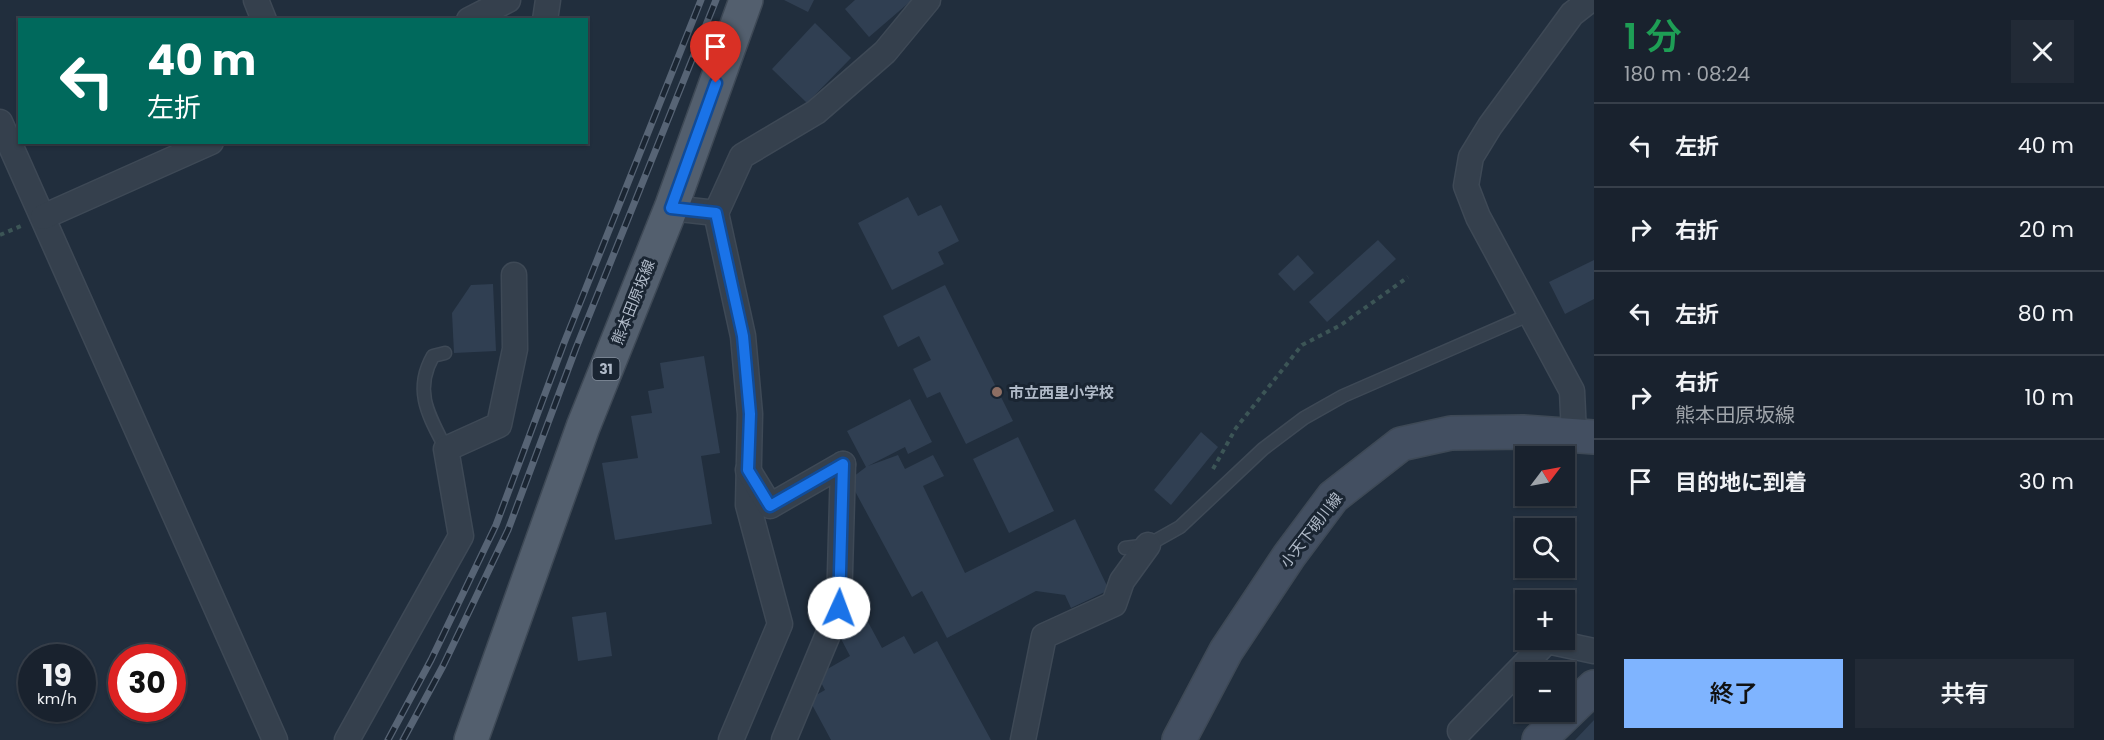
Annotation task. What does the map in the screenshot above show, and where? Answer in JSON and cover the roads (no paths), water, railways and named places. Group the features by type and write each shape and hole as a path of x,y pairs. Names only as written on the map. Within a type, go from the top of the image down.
{"main road":[{"name":"熊本田原坂線","path":"471,740 583,428 671,208 746,0"},
{"name":"小天下硯川線","path":"1179,740 1226,651 1289,555 1333,497 1369,468 1401,444 1451,433 1523,432 1584,436"},
{"path":"1539,740 1594,687"}],"street":[{"path":"256,0 263,18"},
{"path":"473,18 508,0"},
{"path":"545,18 548,0"},
{"path":"731,740 780,624 748,505 750,414 743,336 716,213 742,156 816,112 885,52 928,0"},
{"path":"1584,436 1572,391 1478,217 1466,186 1471,157 1496,116 1572,15 1590,0"},
{"path":"0,122 275,740"},
{"path":"43,217 207,144"},
{"path":"671,208 716,213"},
{"path":"347,740 461,536 446,449 499,425 515,349 514,275"},
{"path":"748,470 770,506 843,464 839,608 784,740"},
{"path":"1023,740 1044,636 1114,604 1137,547"},
{"path":"1460,731 1547,641 1594,651"}],"lane":[{"path":"1137,547 1180,527 1263,448 1304,418 1343,396 1531,314"},
{"path":"445,353 433,356 425,370 422,391 431,421 446,449"}],"railway":[{"path":"388,740 431,660 496,525 564,343 701,0"},
{"path":"403,740 443,666 508,530 576,348 716,0"}],"place":[{"name":"市立西里小学校","path":"997,392"}]}
